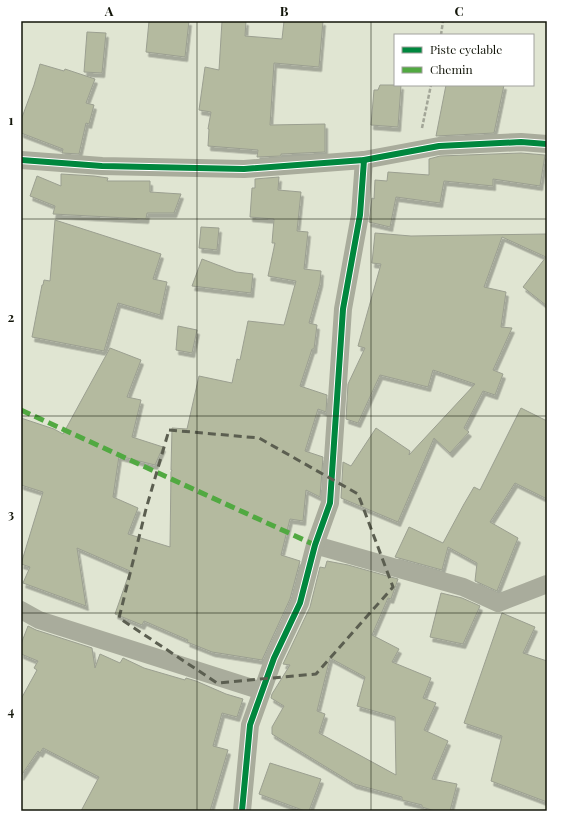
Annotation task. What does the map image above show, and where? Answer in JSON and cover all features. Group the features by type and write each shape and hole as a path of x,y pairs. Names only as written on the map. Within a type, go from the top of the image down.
{"street":[{"path":"21,160 102,166 244,169 364,160 439,146 514,142 547,144"},
{"path":"242,811 250,725 274,658 300,603 315,545 330,504 342,309 360,215 364,160"},
{"path":"315,545 463,587 498,603 547,584"},
{"path":"21,610 39,620 262,690"}],"path":[{"path":"441,34 444,21"},
{"path":"418,150 431,86"}],"highlighted area":[{"path":"169,430 259,438 358,494 393,587 316,674 217,683 119,618 146,509"}],"building":[{"path":"149,21 189,21 185,57 146,52"},
{"path":"222,21 246,21 245,36 282,39 284,21 323,21 319,67 274,63 270,125 325,124 325,152 281,154 281,156 257,157 258,150 208,146 208,129 211,112 199,110 205,67 219,70"},
{"path":"87,32 106,33 102,73 84,72"},
{"path":"40,64 64,71 65,69 95,79 86,103 94,105 89,124 86,123 79,154 62,153 63,149 21,133 21,120"},
{"path":"380,85 401,86 398,127 371,125 374,90 378,90"},
{"path":"446,86 504,86 494,133 436,136"},
{"path":"521,153 545,155 540,186 493,179 493,186 444,181 440,203 396,197 390,227 369,222 372,198 374,199 375,180 387,181 388,172 429,175 429,159 440,156"},
{"path":"61,174 108,178 107,181 150,181 150,192 181,194 174,213 147,213 146,219 53,214 55,206 30,196 37,176 61,186"},
{"path":"279,177 278,190 301,192 297,231 308,232 304,269 321,271 320,283 309,323 317,325 314,349 312,349 300,386 327,395 326,412 318,409 305,451 323,457 320,497 306,490 303,521 290,519 281,555 300,561 290,599 262,660 212,652 187,642 188,640 144,621 142,625 115,614 130,571 77,548 86,606 23,583 30,567 21,564 43,492 21,485 21,418 54,429 63,434 110,348 141,360 127,397 141,400 132,437 163,447 155,465 119,456 113,497 138,508 128,534 170,547 172,428 187,429 199,376 232,383 237,359 240,360 248,321 284,325 296,281 268,276 275,243 272,243 274,219 250,217 252,188 255,188 255,179"},
{"path":"55,220 161,254 153,279 167,282 160,315 118,303 104,351 32,337 42,285 44,280 50,281"},
{"path":"201,227 219,228 217,250 199,248"},
{"path":"375,233 411,236 547,234 547,306 523,287 546,257 502,237 484,287 506,292 501,327 512,328 493,370 503,374 495,395 483,391 464,428 469,432 450,453 434,438 398,522 341,498 343,462 351,466 376,428 410,451 409,455 475,384 433,370 428,387 380,375 358,423 346,419 348,384 365,348 358,346 381,264 372,263"},
{"path":"202,259 236,272 253,274 251,293 192,286"},
{"path":"178,326 197,330 192,353 176,350"},
{"path":"521,408 547,421 547,499 515,483 490,522 518,538 497,591 475,581 477,563 448,547 442,570 395,557 409,527 443,543 474,487 480,490"},
{"path":"327,561 348,565 398,579 391,599 388,598 372,635 399,649 392,662 431,678 423,698 436,703 424,730 448,741 432,779 457,784 450,811 435,811 422,807 422,805 402,800 402,797 354,784 272,734 272,727 284,706 271,698 272,694 290,665 283,664 310,607 320,567 325,568","holes":["330,658 365,677 357,706 395,717 396,775 319,733 325,714 317,711"]},
{"path":"441,593 462,598 480,606 463,644 430,637"},
{"path":"502,613 535,627 523,653 547,661 547,802 491,781 502,736 464,723"},
{"path":"28,626 92,648 95,668 100,654 120,663 123,658 144,668 185,680 186,678 196,681 226,694 243,699 237,717 222,713 213,746 228,750 210,811 81,811 99,777 43,748 40,753 38,751 21,776 21,699 37,670 34,668 38,661 21,654 21,644"},
{"path":"270,763 321,779 309,811 305,811 259,794"}],"marked path":[{"path":"21,410 315,545"}],"cycle path":[{"path":"21,160 102,166 244,169 364,160 439,146 521,142 547,144"},
{"path":"242,811 250,725 274,658 300,603 315,545 330,503 343,309 360,215 364,160"}]}
